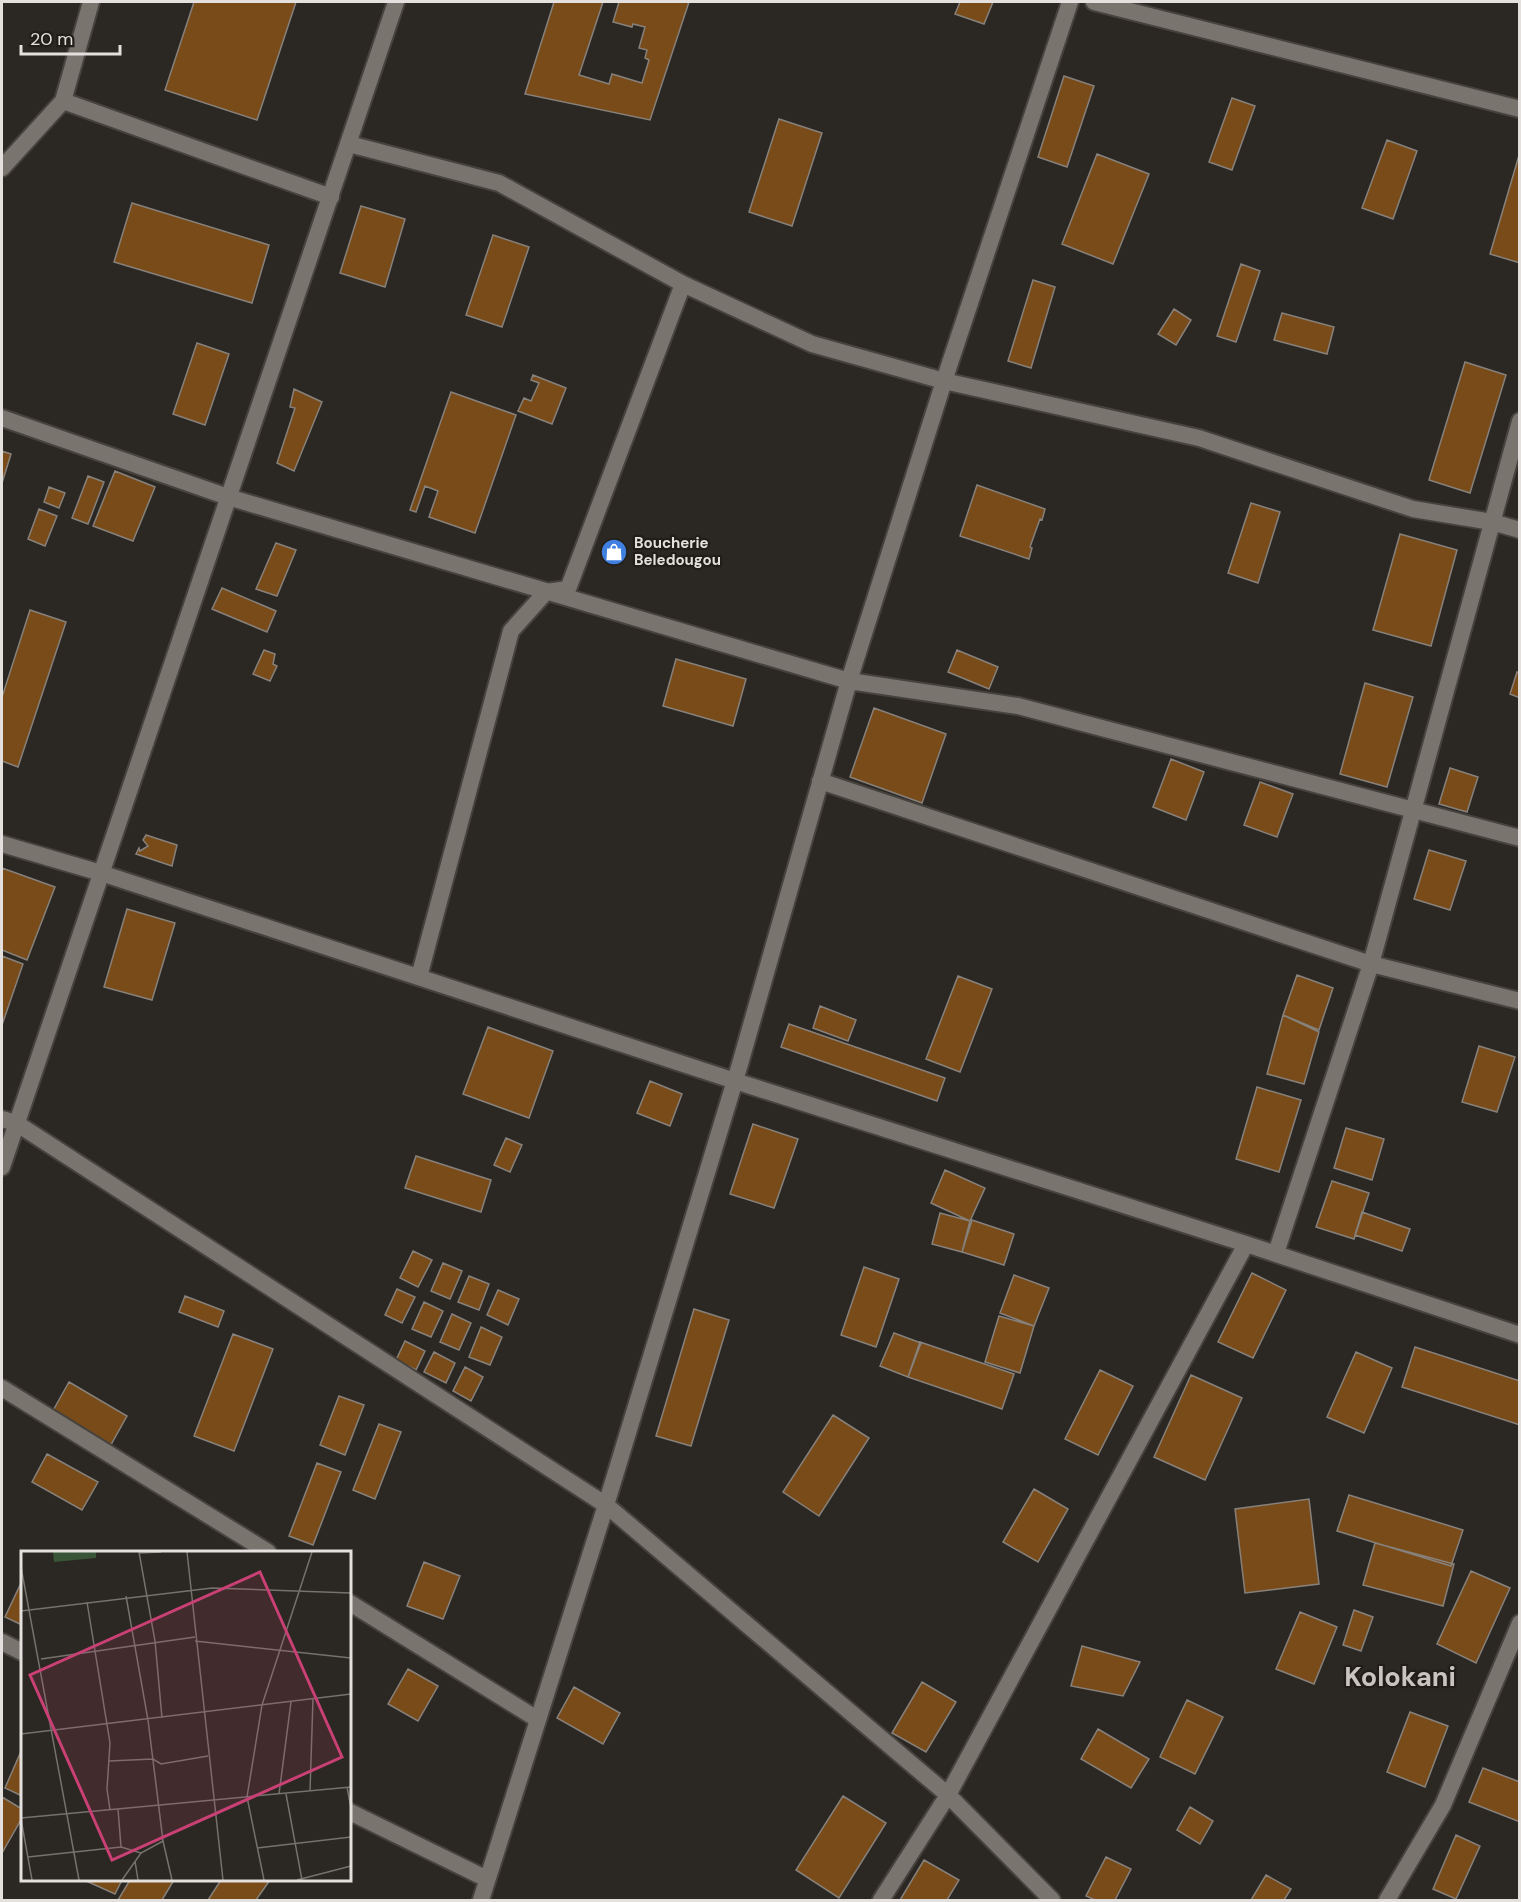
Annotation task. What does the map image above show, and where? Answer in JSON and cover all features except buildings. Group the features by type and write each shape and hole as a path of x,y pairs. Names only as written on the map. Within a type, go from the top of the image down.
{"street":[{"path":"2,168 63,101 91,2"},
{"path":"2,1167 9,1121 101,873 396,2"},
{"path":"481,1900 606,1505 735,1081 849,681 944,381 1070,2"},
{"path":"1094,2 1520,109"},
{"path":"63,101 331,197"},
{"path":"349,144 499,183 683,284 812,344 944,381 1199,438 1413,509 1492,522 1520,530"},
{"path":"419,977 511,631 546,592 568,589 683,284"},
{"path":"2,418 228,497 849,681 1018,706 1520,838"},
{"path":"1276,1253 1371,964 1520,421"},
{"path":"820,781 1371,964 1520,1001"},
{"path":"2,844 101,873 735,1081 1276,1253 1520,1335"},
{"path":"9,1121 606,1505 948,1795 1052,1900"},
{"path":"881,1900 948,1795 1246,1244"},
{"path":"2,1388 266,1551"},
{"path":"351,1604 537,1719"},
{"path":"1387,1900 1443,1805 1520,1623"},
{"path":"2,1642 21,1652"},
{"path":"351,1812 487,1879"}],"place":[{"name":"Boucherie Beledougou","path":"614,552"}],"district":[{"name":"Kolokani","path":"1400,1676"}]}
